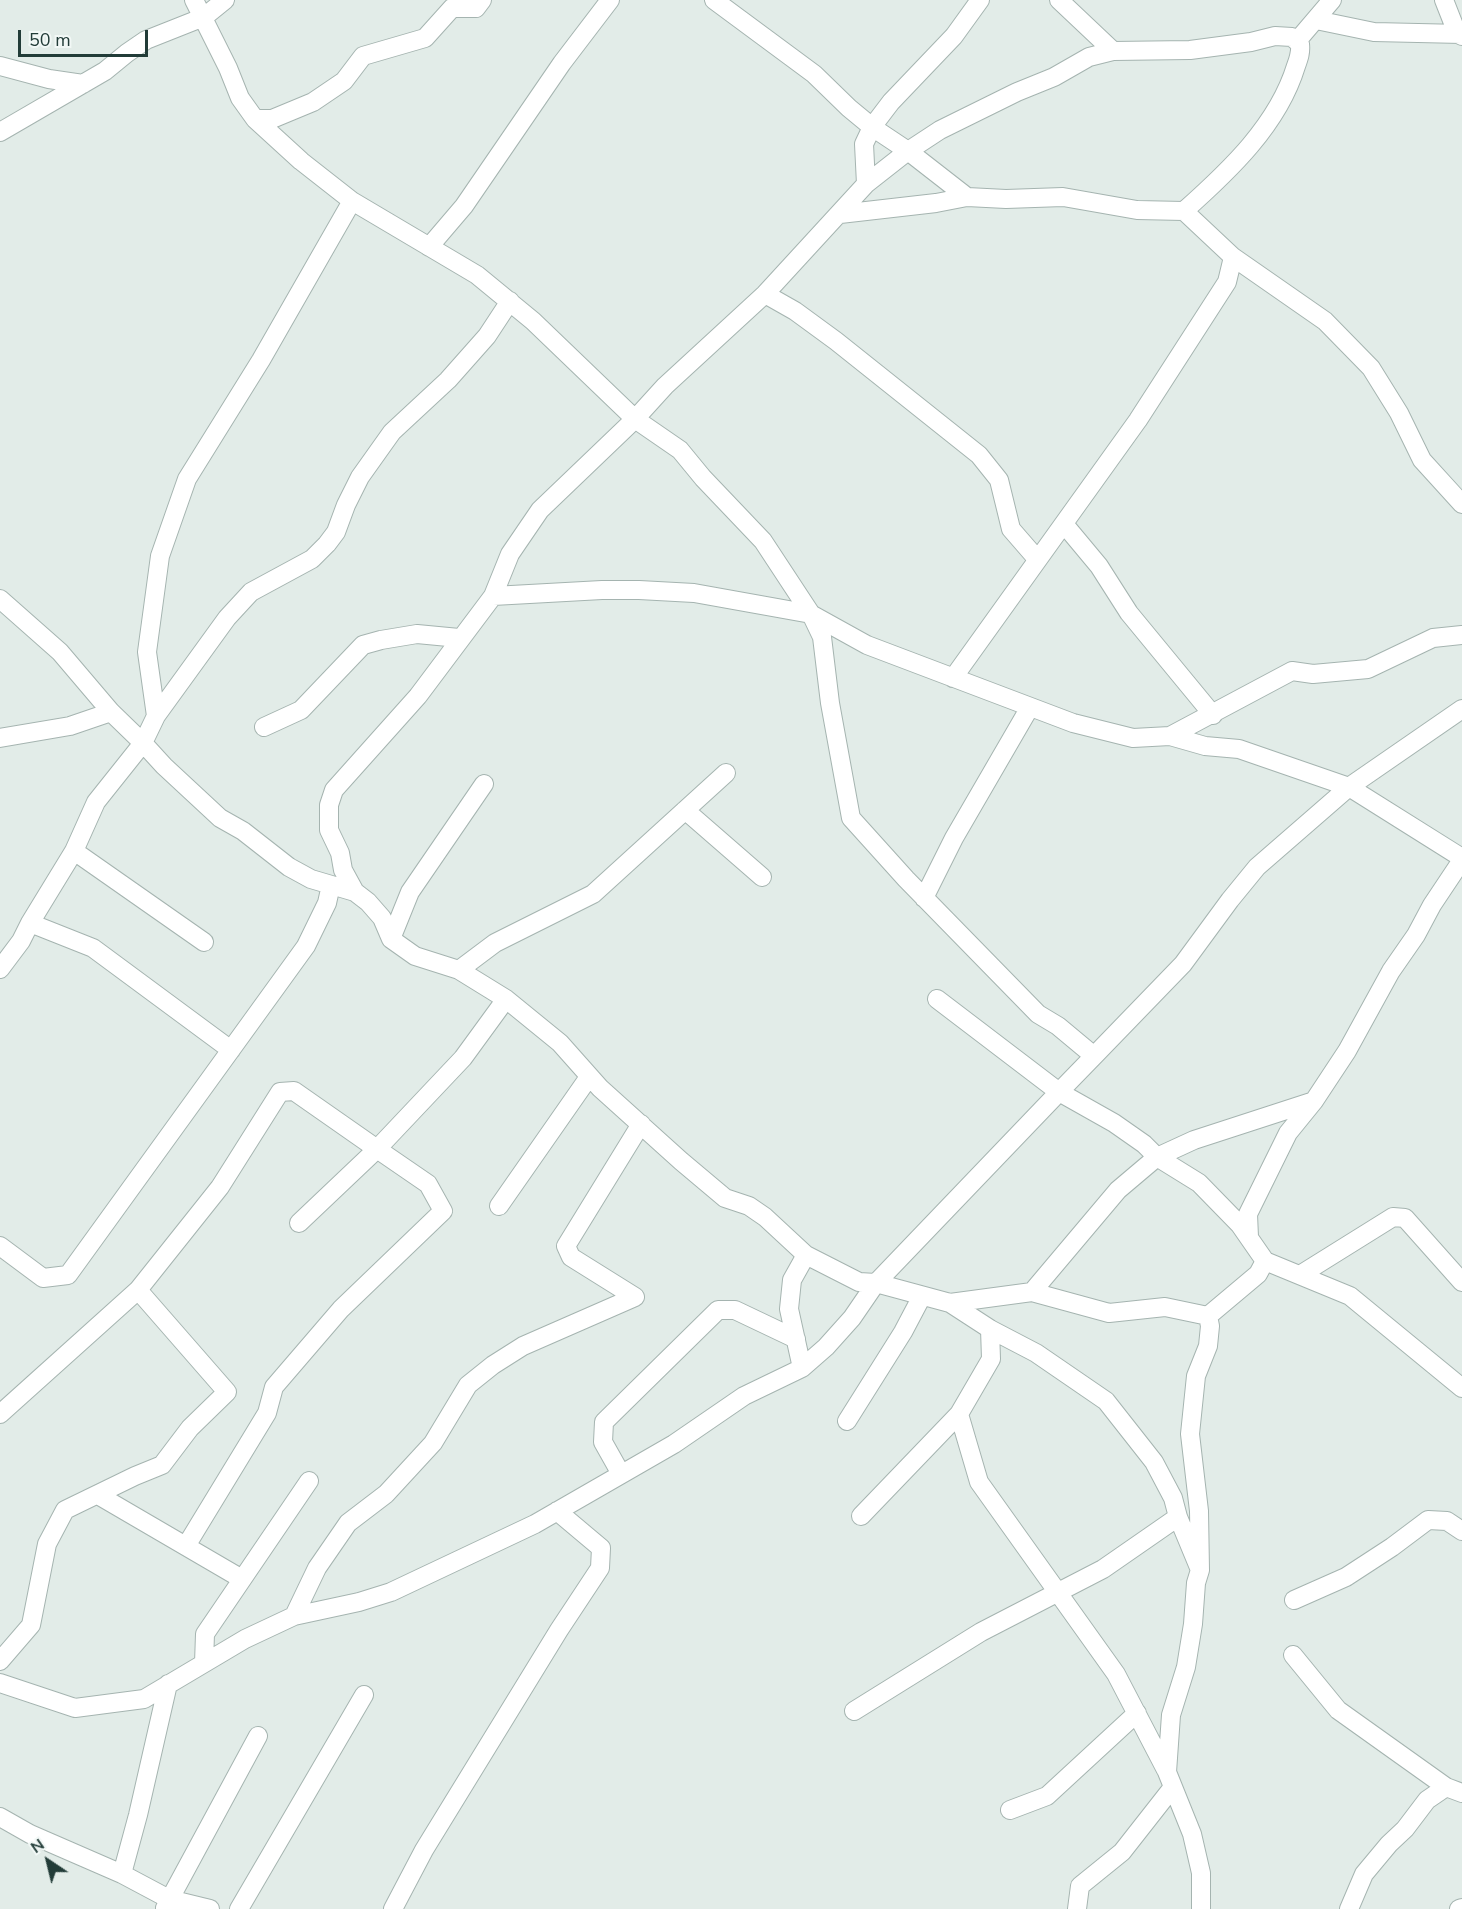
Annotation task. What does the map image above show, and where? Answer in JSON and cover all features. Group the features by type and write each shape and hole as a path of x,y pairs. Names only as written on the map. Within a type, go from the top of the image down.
{"street":[{"path":"194,0 228,68 240,98 255,119 301,161 352,201 477,275 510,301 635,419 680,450 703,478 763,541 812,614 822,637 830,704 851,818 1038,1014 1058,1026 1094,1056"},
{"path":"0,132 83,84 146,40 204,17 225,0"},
{"path":"255,119 272,119 313,102 344,81 363,56 425,38 447,4 476,8 482,0"},
{"path":"429,247 464,206 562,63 610,0"},
{"path":"714,0 814,74 872,127 908,151 968,197"},
{"path":"866,184 864,144 872,127 891,102 954,36 980,0"},
{"path":"1059,0 1113,51"},
{"path":"1297,40 1332,0"},
{"path":"1316,20 1374,32 1460,34 1444,0"},
{"path":"1185,211 1221,179 1281,104 1293,78 1301,50 1297,40 1292,37 1275,36 1251,42 1190,50 1113,51 1089,57 1054,77 1017,92 940,130 908,151 866,184 765,294 664,386 635,419 540,510 510,554 493,596 459,638 418,696 334,790 329,806 329,830 340,853 343,870 356,892 376,910 391,939 415,956 459,970 506,999 560,1042 589,1077 725,1198 749,1206 765,1217 806,1255 859,1282 876,1283 950,1303 990,1329 1036,1353 1106,1401 1154,1462 1173,1498 1200,1570"},
{"path":"0,66 49,79 83,84"},
{"path":"840,214 936,204 968,197 1006,199 1063,197 1137,210 1185,211 1233,256 1325,321 1371,368 1399,413 1422,460 1462,504"},
{"path":"156,716 147,652 160,556 187,479 261,360 352,201"},
{"path":"953,678 1138,420 1227,282 1233,256"},
{"path":"765,294 836,341 978,455 999,480 1011,529 1037,559"},
{"path":"0,969 21,941 74,851 96,802 143,743 156,716 226,618 251,592 312,559 327,544 336,532 360,477 392,432 464,362 487,336 510,301"},
{"path":"1064,524 1099,566 1130,613 1212,715"},
{"path":"493,596 602,590 694,593 812,614 867,645 1074,723 1133,738 1170,736 1205,746 1239,749 1349,787 1462,859 1432,905 1416,935 1391,971 1347,1051 1314,1101 1288,1133 1248,1214 1249,1236"},
{"path":"0,599 60,652 111,712 220,818 243,831 289,867 311,879 356,892"},
{"path":"264,727 301,710 363,645 417,634 459,638"},
{"path":"1170,736 1292,671 1313,675 1368,669 1433,638 1462,635"},
{"path":"924,897 954,838 1030,707"},
{"path":"0,1683 75,1708 144,1699 245,1639 294,1616 359,1602 391,1592 535,1524 674,1444 744,1396 802,1368 826,1347 852,1318 876,1283 1184,964 1257,867 1349,787 1462,709"},
{"path":"0,738 70,726 111,712"},
{"path":"459,970 495,943 593,894 726,773"},
{"path":"391,939 410,892 484,784"},
{"path":"685,810 762,877"},
{"path":"74,851 204,942"},
{"path":"0,1246 43,1278 68,1275 306,946 327,903 331,885"},
{"path":"30,923 93,948 231,1050"},
{"path":"299,1223 377,1149 463,1058 506,999"},
{"path":"937,999 1059,1092 1114,1123 1144,1144 1157,1157 1199,1183 1240,1225 1265,1261 1350,1296 1462,1388"},
{"path":"499,1206 589,1077"},
{"path":"0,1414 138,1290 220,1187 280,1092 294,1091 428,1184 443,1211 342,1309 274,1387 267,1413 186,1546"},
{"path":"1032,1292 1118,1190 1157,1157 1194,1140 1314,1101"},
{"path":"294,1616 317,1568 348,1523 386,1494 433,1443 468,1385 493,1365 523,1346 635,1297 571,1257 566,1246 641,1124"},
{"path":"1300,1275 1393,1217 1405,1218 1462,1282"},
{"path":"802,1368 789,1309 792,1280 806,1255"},
{"path":"1208,1316 1258,1274 1265,1261"},
{"path":"0,1661 31,1625 47,1544 64,1510 162,1465 190,1428 227,1392 138,1290"},
{"path":"950,1303 1032,1292 1109,1313 1165,1307 1208,1316"},
{"path":"847,1421 903,1332 921,1296"},
{"path":"621,1474 603,1442 604,1422 718,1310 735,1310 796,1339"},
{"path":"1077,1909 1080,1886 1122,1852 1170,1779 1171,1715 1186,1667 1193,1624 1196,1583 1200,1570 1199,1511 1190,1434 1197,1376 1208,1346 1210,1326 1208,1316"},
{"path":"861,1516 959,1414 991,1359 990,1329"},
{"path":"959,1414 979,1482 1116,1674 1170,1779 1192,1834 1201,1874 1201,1909"},
{"path":"204,1663 205,1634 309,1481"},
{"path":"98,1495 242,1579"},
{"path":"393,1909 424,1850 559,1630 600,1568 601,1548 557,1511"},
{"path":"855,1711 981,1632 1103,1569 1179,1517"},
{"path":"1294,1600 1346,1576 1392,1547 1428,1520 1447,1521 1462,1531"},
{"path":"1293,1655 1338,1710 1454,1790"},
{"path":"122,1874 168,1684"},
{"path":"239,1909 364,1695"},
{"path":"1010,1810 1047,1796 1137,1713"},
{"path":"167,1904 258,1736"},
{"path":"1349,1909 1364,1874 1405,1829 1427,1800 1454,1790"},
{"path":"0,1817 30,1834 122,1874 167,1904 210,1909"}]}
